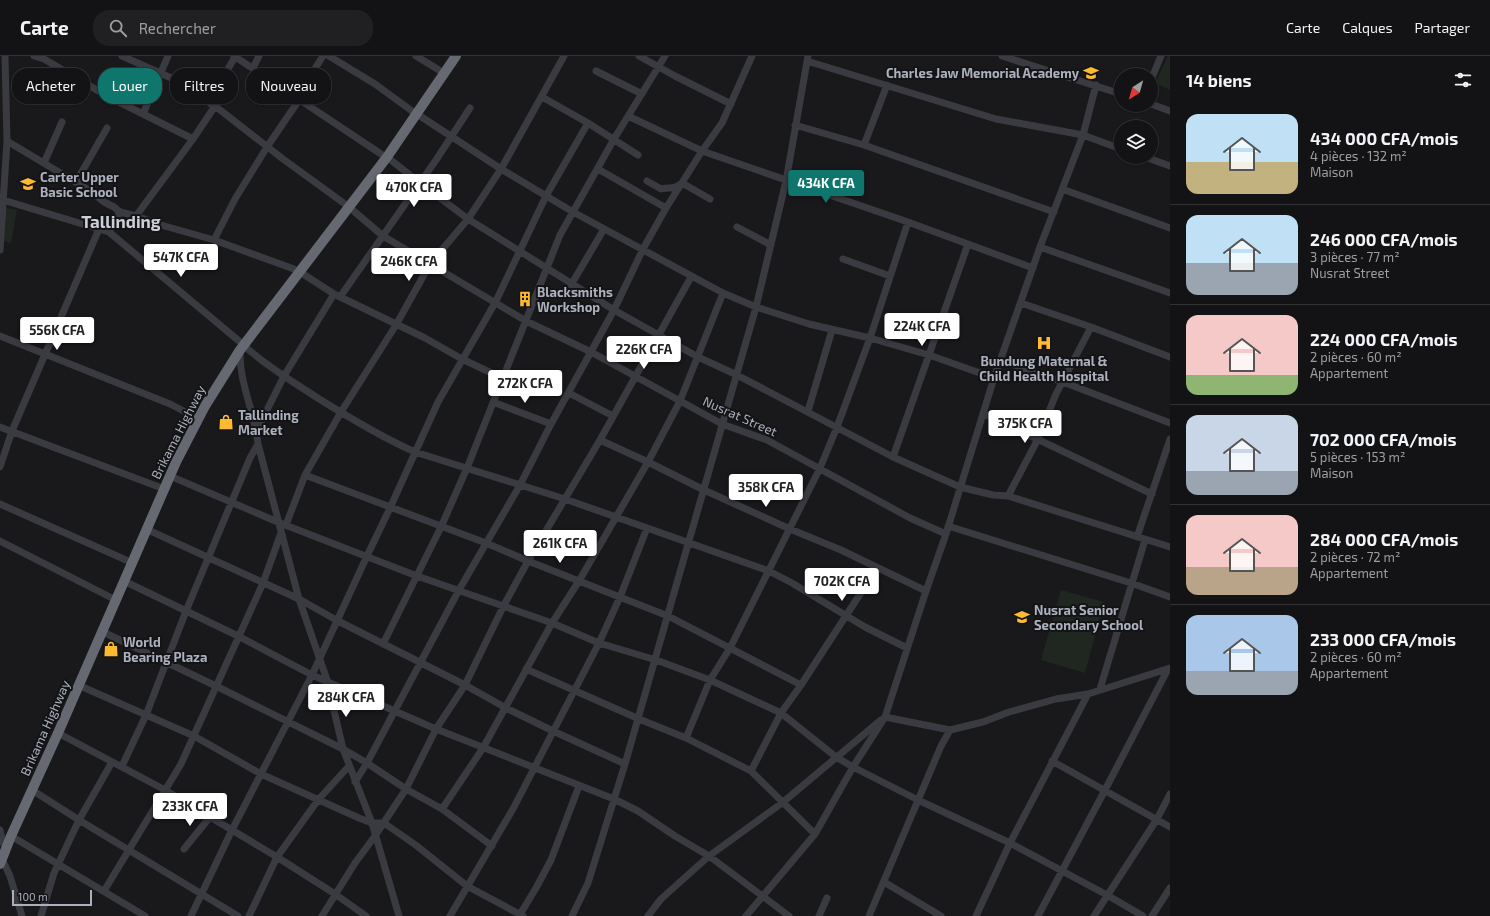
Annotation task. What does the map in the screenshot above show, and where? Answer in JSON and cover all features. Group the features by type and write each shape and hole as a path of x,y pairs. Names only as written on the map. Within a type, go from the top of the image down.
{"highway":[{"name":"Brikama Highway","path":"414,113 448,56"},
{"name":"Brikama Highway","path":"1,846 171,458 206,393 347,205 456,56"},
{"name":"Brikama Highway","path":"1,862 11,836 58,733 101,631 184,444 241,345"}],"street":[{"path":"0,250 4,145 3,121 5,56"},
{"path":"34,56 44,59 107,96 193,139"},
{"name":"Nusrat Street","path":"122,56 150,68"},
{"path":"162,68 168,56"},
{"path":"136,216 193,139 213,105 222,79 235,56 253,68 259,56"},
{"path":"315,68 322,56"},
{"path":"329,56 375,84 414,113 501,169 573,212 723,293 756,307 817,326 870,338 929,355 994,378"},
{"path":"416,56 439,70"},
{"path":"104,891 128,849 181,764 262,583 283,524 305,475 341,412 396,325 430,264 468,219 501,169 564,56"},
{"path":"639,56 658,68 731,104"},
{"path":"383,644 441,527 560,235 628,116 665,56"},
{"path":"355,782 367,763 459,590 520,485 551,424 614,310 643,249 666,208 702,151 722,123 752,56"},
{"path":"1002,56 1114,91"},
{"path":"1156,68 1161,56"},
{"path":"572,916 588,883 639,719 756,307 786,181 808,58 887,85 996,119 1083,135 1114,146"},
{"path":"596,71 642,94"},
{"name":"Nusrat Street","path":"162,73 178,81 213,105 267,147 347,205 383,236 495,303 526,321 591,352 722,424 767,440 910,518 946,534"},
{"path":"864,145 887,85"},
{"path":"746,916 815,834 853,767 885,716 946,534 1000,360 1040,247 1083,135 1096,85"},
{"path":"542,97 588,123 638,155"},
{"path":"143,114 147,104"},
{"path":"214,240 235,198 296,104"},
{"path":"305,104 384,155 468,219 519,250 571,285 698,357 808,411 893,457 960,487 993,495 1008,496 1170,547"},
{"path":"1158,107 1170,111"},
{"path":"257,430 284,376 337,296 383,236 470,108"},
{"path":"628,116 702,151 908,222 1033,268"},
{"path":"44,163 62,122"},
{"path":"191,916 200,893 312,675 338,621 438,402 495,303 546,196 588,123"},
{"path":"796,125 864,145 1054,212"},
{"path":"76,182 107,128"},
{"path":"4,145 44,163 92,192 120,212 214,240 297,270 337,296 425,338 462,359 502,378"},
{"path":"1158,162 1170,166"},
{"path":"598,169 666,208"},
{"path":"647,181 662,188 665,187 672,189 682,183"},
{"path":"682,183 710,200"},
{"path":"1062,189 1170,228"},
{"path":"2,200 109,232 241,345 284,376 394,443 416,452 566,499 615,518 689,542 769,571 865,627 907,648"},
{"path":"109,232 120,212"},
{"path":"686,738 710,680 730,648 738,629 769,571 820,468 870,338 908,222"},
{"path":"737,227 771,245"},
{"path":"0,468 12,431 99,229"},
{"path":"571,285 604,229"},
{"path":"893,457 968,244"},
{"path":"1040,247 1170,293"},
{"path":"843,259 890,276"},
{"path":"322,916 354,863 375,836 406,789 436,729 465,684 504,605 528,561 600,440 691,277"},
{"path":"442,809 483,748 552,623 579,581 648,462 680,401 723,293"},
{"path":"1021,303 1091,327 1170,357"},
{"path":"1008,496 1038,439 1056,394 1091,327"},
{"path":"808,411 832,330"},
{"path":"0,336 170,404 193,416"},
{"path":"241,345 240,368 257,430 258,444 283,524"},
{"path":"1000,360 1063,382 1170,423"},
{"path":"569,393 613,416"},
{"path":"493,402 551,424"},
{"path":"984,413 1152,494"},
{"path":"0,427 159,487"},
{"path":"1100,689 1131,583 1152,494 1170,439"},
{"path":"600,440 704,490 841,550 926,591"},
{"path":"122,766 146,715 186,611 250,458 258,444"},
{"path":"305,475 486,543 668,616 802,685"},
{"path":"170,476 283,524 417,576 504,605 599,642 656,660 710,680 781,712 836,757 853,767 918,800 1010,843 1143,916"},
{"path":"0,504 126,560"},
{"path":"948,526 1170,596"},
{"path":"450,916 514,807 599,642 620,597 647,528"},
{"path":"146,530 299,599 338,621 465,684 506,708 625,764"},
{"path":"281,533 299,599 327,680 343,749 372,823 399,916"},
{"path":"0,541 110,597"},
{"path":"751,771 781,712 802,685 877,568"},
{"path":"124,581 238,636 312,675 327,680 436,729 614,799 638,811 675,836 709,856 789,916"},
{"path":"101,631 343,749 406,789 442,809 492,846"},
{"path":"526,669 686,738 751,771 815,834"},
{"path":"885,716 950,730 983,722 1009,712 1056,699 1088,694 1100,689 1169,670"},
{"path":"1038,916 1169,670"},
{"path":"78,685 194,736 261,774 318,800 372,823 384,823 417,846 467,886 520,915 551,860 579,786"},
{"path":"976,916 1010,843 1088,694"},
{"path":"648,916 661,899 709,856 782,803 885,716"},
{"path":"869,916 941,746 950,730"},
{"path":"58,733 166,790 336,894 364,916"},
{"path":"1052,761 1170,827"},
{"path":"41,916 54,873 79,820 112,762"},
{"path":"249,916 277,857 318,800 349,766"},
{"path":"32,790 238,916"},
{"path":"1094,916 1157,819 1170,794"},
{"path":"184,849 210,817"},
{"path":"0,830 1,846"},
{"path":"11,836 145,916"},
{"path":"1,862 10,876 22,916"},
{"path":"884,882 941,916"},
{"path":"1152,916 1170,888"},
{"path":"819,916 827,898"}],"shaded area":[{"path":"1168,56 1170,56 1170,90 1158,84 1158,77"},
{"path":"3,207 17,210 11,243 2,240"},
{"path":"1061,590 1104,602 1085,673 1041,660"}],"place":[{"name":"Charles Jaw Memorial Academy","path":"1091,73"},
{"name":"Carter Upper Basic School","path":"28,184"},
{"name":"Blacksmiths Workshop","path":"525,299"},
{"name":"Bundung Maternal & Child Health Hospital","path":"1044,343"},
{"name":"Tallinding Market","path":"226,422"},
{"name":"Nusrat Senior Secondary School","path":"1022,617"},
{"name":"World Bearing Plaza","path":"111,649"}],"district":[{"name":"Tallinding","path":"121,222"}]}
